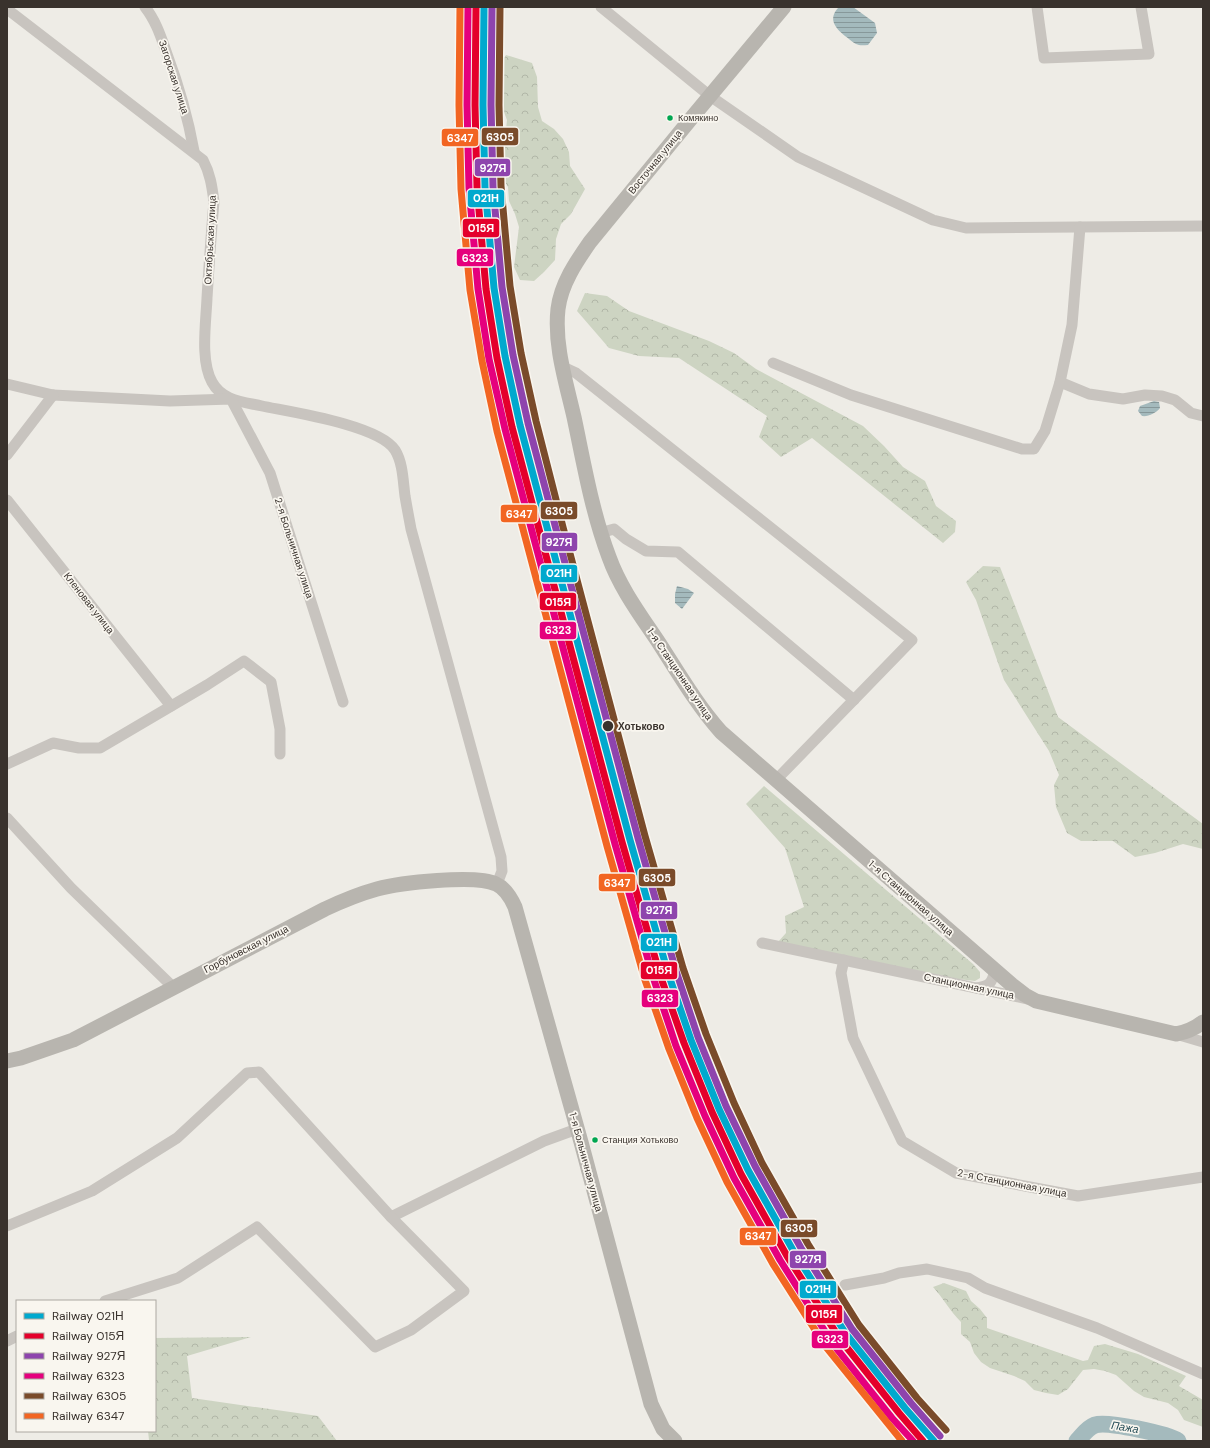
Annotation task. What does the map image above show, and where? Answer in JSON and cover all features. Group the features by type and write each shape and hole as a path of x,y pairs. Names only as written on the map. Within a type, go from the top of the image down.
{"main road":[{"name":"Восточная улица","path":"558,310 561,294 567,278 590,242 784,7"},
{"name":"1-я Станционная улица","path":"558,310 558,332 563,367 600,533 620,583 708,718 721,732 995,970 1036,1001"},
{"name":"Горбуновская улица","path":"7,1060 21,1058 73,1040 325,909 362,894 395,886 438,881 478,880 497,884"},
{"name":"1-я Больничная улица","path":"497,884 508,894 515,907 577,1129 651,1404 663,1429 675,1441"},
{"name":"Станционная улица","path":"1036,1001 1176,1034"},
{"path":"1176,1034 1194,1029 1203,1022"}],"street":[{"name":"Загорская улица","path":"145,7 158,30 179,87 194,151"},
{"path":"601,7 710,96 798,157 933,220 966,228 1203,226"},
{"path":"1037,7 1044,58 1149,54 1141,7"},
{"name":"Октябрьская улица","path":"7,9 194,151 203,160 208,170 212,185 214,202 205,342 206,361 212,382 221,393 231,399 350,426 370,432 386,440 396,451 400,462 411,529 501,857 502,872 497,884"},
{"path":"773,362 851,395 1022,448 1034,449 1045,431 1060,382 1072,325 1080,227"},
{"path":"563,367 576,373 912,640 776,780"},
{"path":"1060,382 1089,394 1123,399 1145,395 1162,396 1175,400 1191,413 1203,416"},
{"path":"7,384 53,395 170,401 231,399"},
{"path":"7,455 53,395"},
{"name":"2-я Больничная улица","path":"231,399 270,473 343,702"},
{"name":"Кленовая улица","path":"7,500 171,706"},
{"path":"600,533 614,529 626,539 646,551 678,552 854,700"},
{"path":"7,764 53,742 79,748 100,748 244,661 270,682 280,729 280,754"},
{"path":"7,818 71,888 173,987"},
{"name":"Станционная улица","path":"762,943 1036,1001"},
{"name":"2-я Станционная улица","path":"844,960 841,973 853,1038 902,1142 956,1173 1078,1196 1203,1177"},
{"path":"976,988 986,986 992,980 995,970"},
{"path":"1176,1034 1203,1042"},
{"path":"7,1226 92,1191 177,1138 247,1073 259,1072 391,1217 464,1291 411,1330 376,1347 257,1227 178,1278 108,1300"},
{"path":"391,1217 544,1141 577,1129"},
{"path":"845,1285 884,1278 899,1273 927,1269 968,1278 985,1288 1097,1328 1203,1374"},
{"path":"7,1341 16,1336"}],"green space":[{"path":"506,55 532,63 537,77 538,107 542,121 554,129 563,139 569,152 570,166 585,189 571,214 561,224 556,239 555,260 534,281 520,280 514,267 519,227 509,201 508,187 501,175 507,120 502,107 499,66"},
{"path":"585,293 607,296 629,311 709,341 734,353 756,369 863,426 903,467 925,481 936,506 956,521 955,532 943,543 812,438 781,457 759,437 767,416 679,358 639,356 609,348 577,311"},
{"path":"983,566 1000,567 1058,717 1203,824 1203,849 1183,844 1155,853 1135,857 1113,841 1081,841 1067,833 1056,807 1054,785 1059,775 1049,751 1004,680 976,600 966,582"},
{"path":"764,786 973,964 980,972 980,978 975,981 958,979 778,942 786,933 785,916 804,907 785,848 746,804"},
{"path":"944,1283 966,1291 971,1301 987,1318 987,1328 1083,1361 1088,1360 1094,1346 1105,1344 1138,1354 1186,1376 1179,1386 1203,1400 1203,1427 1184,1420 1178,1410 1168,1403 1144,1397 1134,1391 1116,1375 1105,1371 1094,1369 1083,1370 1068,1389 1058,1395 1034,1390 1025,1381 990,1368 981,1362 974,1353 970,1342 961,1334 961,1322 933,1287"},
{"path":"251,1337 187,1356 192,1398 318,1416 337,1441 149,1440 148,1432 156,1432 156,1338"}],"shaded area":[{"path":"839,7 853,7 875,23 877,33 868,45 856,44 835,26 833,19"},
{"path":"1154,401 1159,402 1160,408 1152,414 1142,416 1138,411 1140,406"},
{"path":"677,586 688,589 694,593 682,609 675,603"}],"waterway":[{"name":"Пажа","path":"1077,1441 1090,1428 1095,1425 1102,1424 1124,1426 1162,1435 1178,1441"}],"rail line":[{"name":"6347","path":"460,7 459,105 461,189 470,290 482,361 497,431 607,846 645,980 669,1049 697,1118 727,1182 773,1264 826,1347 902,1441"},
{"name":"6323","path":"468,7 467,105 469,188 478,289 489,359 505,429 533,535 615,844 653,977 676,1046 705,1116 734,1178 780,1260 833,1344 892,1418 913,1441"},
{"name":"015Я","path":"476,7 475,105 477,188 486,289 497,358 512,427 540,533 622,842 660,975 684,1043 712,1112 741,1174 787,1256 840,1339 923,1441"},
{"name":"021Н","path":"484,7 483,105 485,187 494,288 505,356 520,425 548,531 630,840 668,973 691,1040 719,1109 748,1170 794,1252 846,1334 905,1408 934,1441"},
{"name":"927Я","path":"492,7 491,105 493,187 502,287 513,355 528,423 556,529 638,838 676,971 698,1037 726,1106 755,1166 801,1248 852,1329 911,1403 940,1436"},
{"name":"6305","path":"500,7 499,105 501,186 510,286 521,353 536,421 563,527 645,836 683,968 706,1034 734,1103 762,1163 808,1244 859,1325 917,1398 946,1430"}],"place":[{"name":"Комякино","path":"670,118"},
{"name":"Хотьково","path":"608,726"},
{"name":"Станция Хотьково","path":"595,1140"}]}
